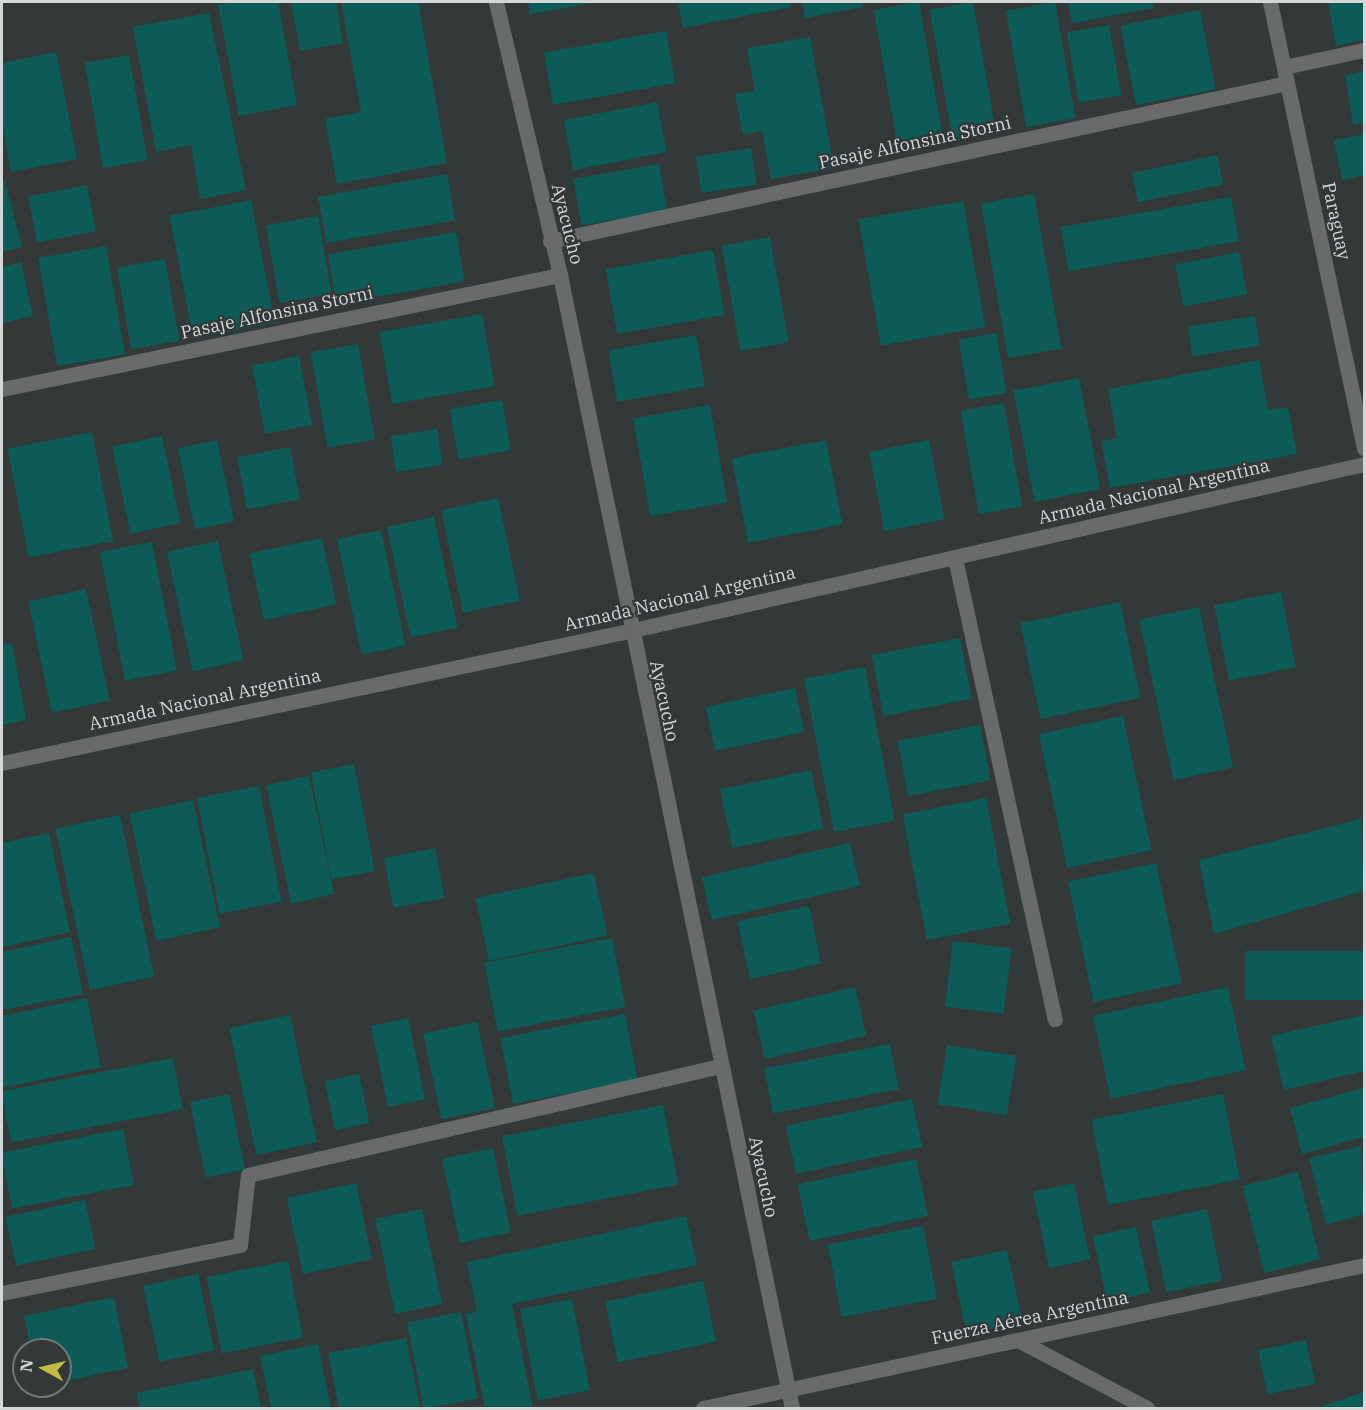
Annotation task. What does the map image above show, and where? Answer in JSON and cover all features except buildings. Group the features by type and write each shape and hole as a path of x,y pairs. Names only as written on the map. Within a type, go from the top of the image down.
{"street":[{"name":"Ayacucho","path":"496,2 550,241 560,275 629,631 792,1408"},
{"name":"Paraguay","path":"1270,2 1365,448"},
{"path":"1284,67 1365,50"},
{"name":"Pasaje Alfonsina Storni","path":"550,241 1287,83"},
{"name":"Pasaje Alfonsina Storni","path":"2,389 560,275"},
{"name":"Armada Nacional Argentina","path":"2,763 629,631 1365,464"},
{"path":"955,558 1055,1019"},
{"path":"2,1293 240,1245 248,1175 720,1066"},
{"name":"Fuerza Aérea Argentina","path":"703,1408 1365,1265"},
{"path":"1018,1340 1147,1408"}]}
